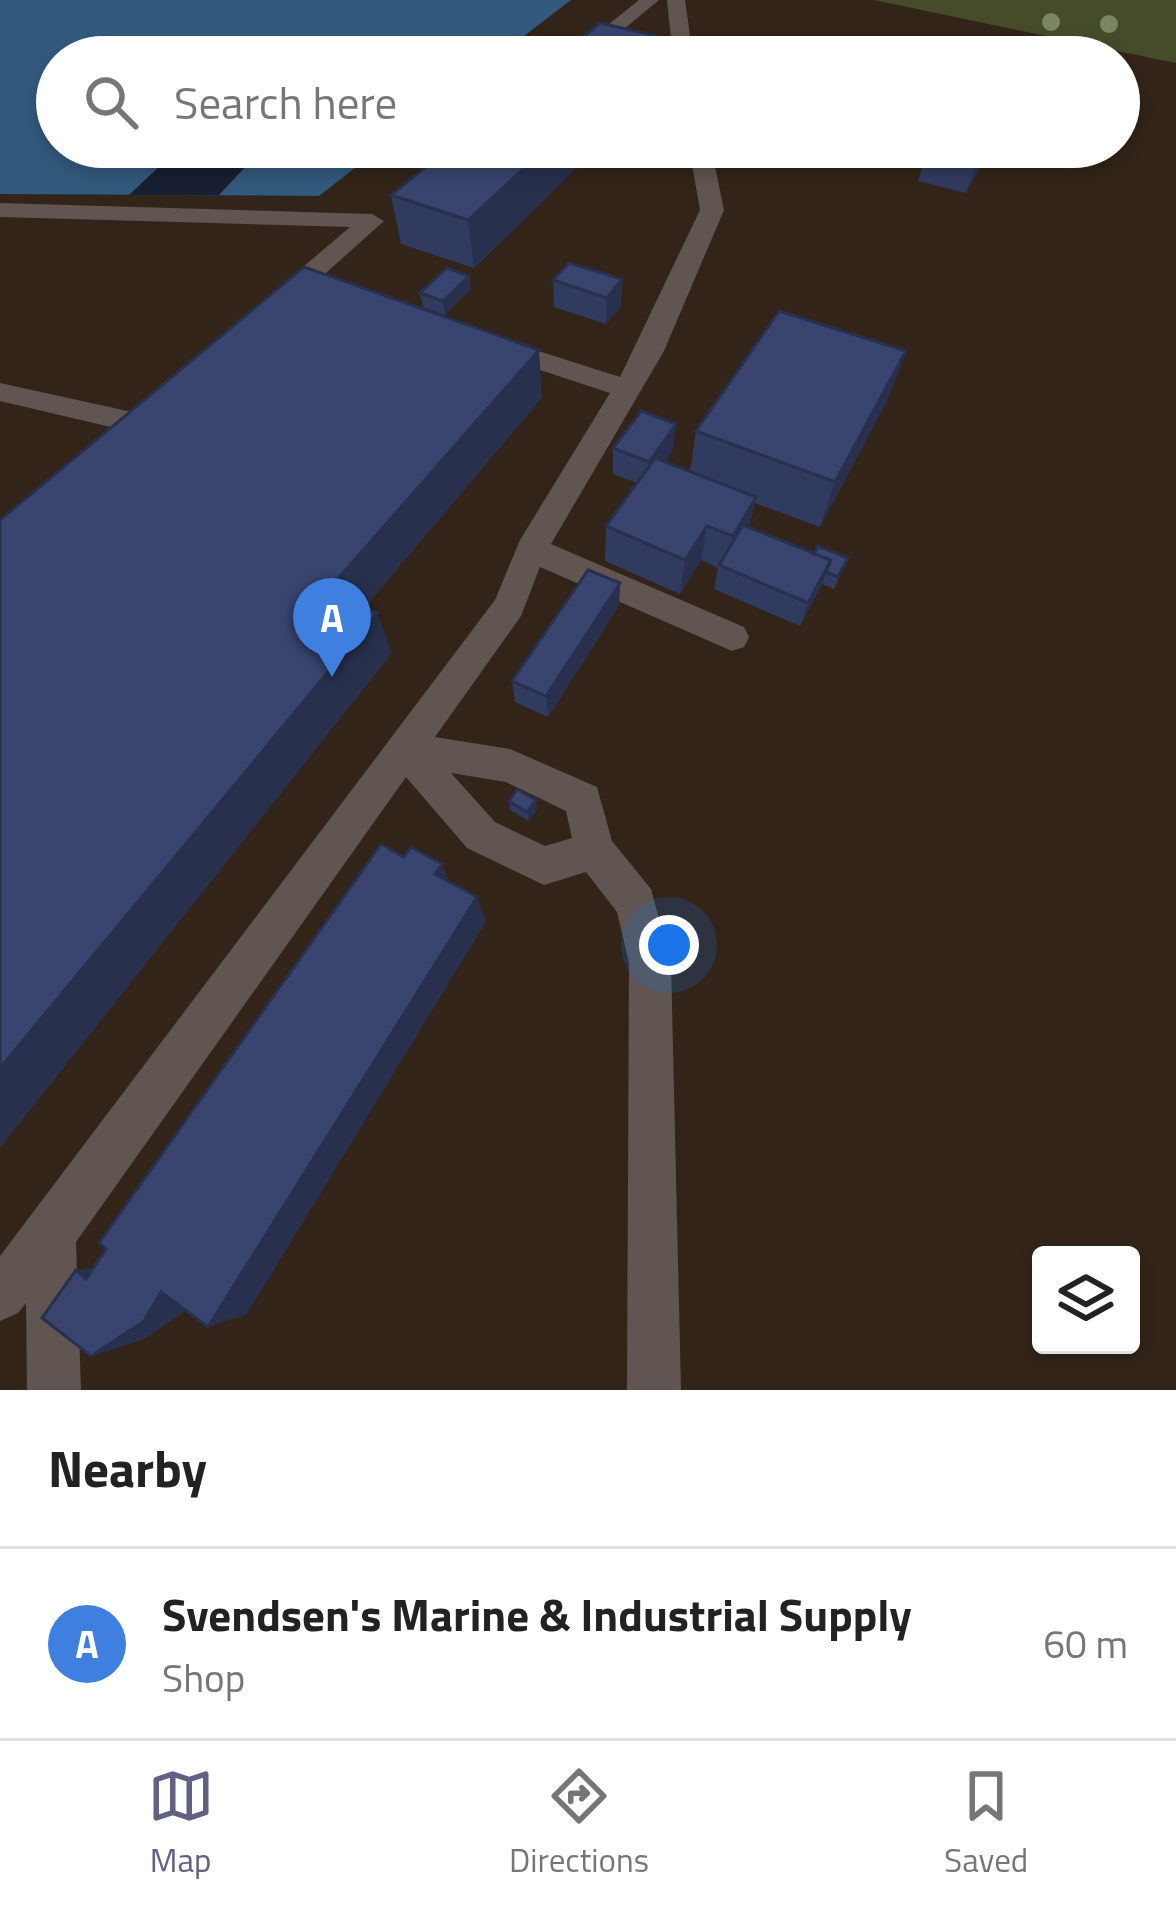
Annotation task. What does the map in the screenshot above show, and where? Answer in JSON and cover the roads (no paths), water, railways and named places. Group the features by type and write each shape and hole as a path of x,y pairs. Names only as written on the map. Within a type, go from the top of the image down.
{"lane":[{"path":"605,36 650,0"},
{"path":"676,0 680,36"},
{"path":"0,1295 51,1235 509,606 531,549 650,350 712,210 704,168"},
{"path":"0,210 381,213 312,285 266,312"},
{"path":"475,339 627,389"},
{"path":"0,392 132,422"},
{"path":"94,448 161,401"},
{"path":"531,549 733,637"},
{"path":"405,749 481,835 544,866 594,850"},
{"path":"405,749 510,766 583,800 594,850 636,903 650,963 654,1390"},
{"path":"51,1235 54,1390"}],"water":[{"path":"0,0 571,0 524,36 36,36 36,168 355,168 319,196 0,194"}],"place":[{"name":"Svendsen's Marine & Industrial Supply","path":"332,677"}]}
